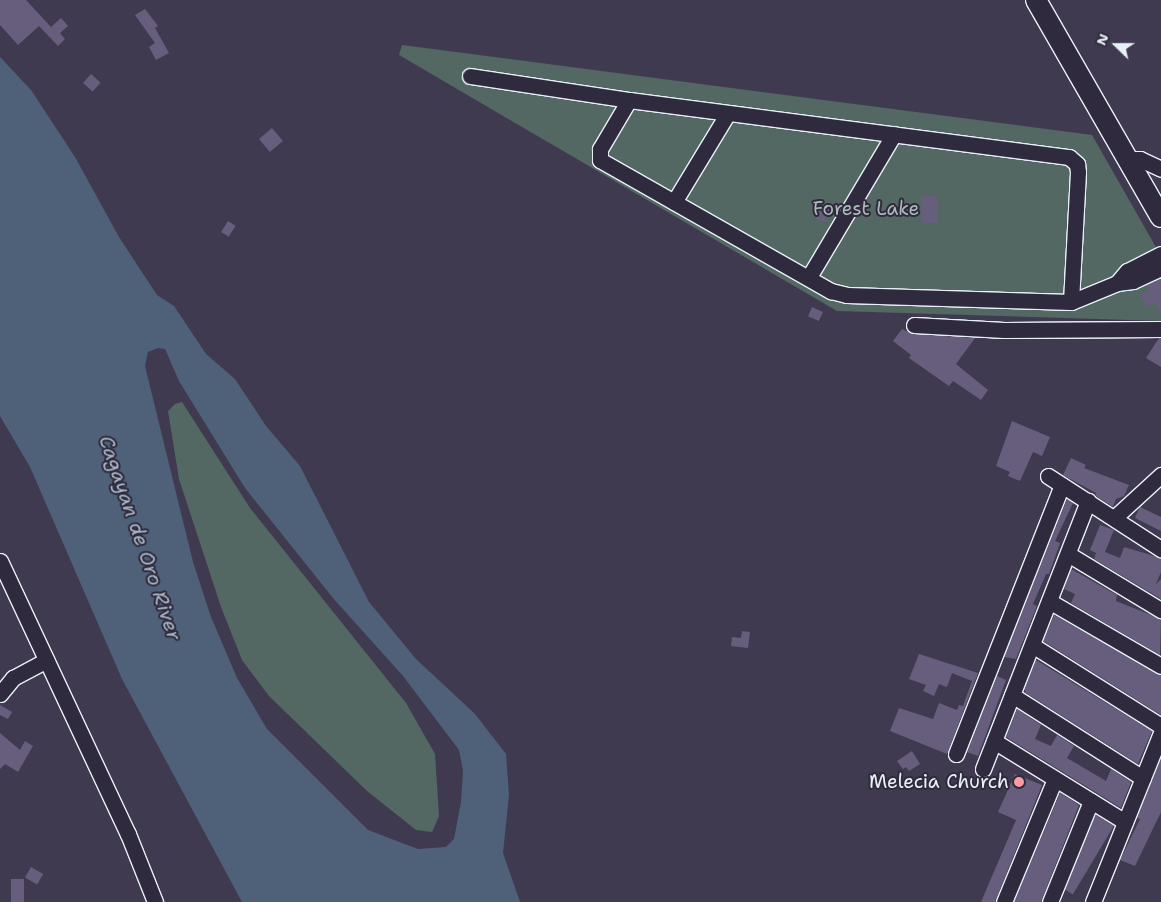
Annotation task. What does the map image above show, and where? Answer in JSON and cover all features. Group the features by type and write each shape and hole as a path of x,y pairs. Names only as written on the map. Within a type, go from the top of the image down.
{"main road":[{"path":"1036,0 1161,217"}],"street":[{"path":"470,76 629,100 1074,159 1078,172 1071,302"},
{"path":"629,100 600,149 600,160 831,291 846,296 1071,302 1117,282 1133,281 1161,268"},
{"path":"674,202 728,113"},
{"path":"809,277 894,134"},
{"path":"1131,165 1133,159 1140,159 1161,169"},
{"path":"1117,282 1127,271 1161,254"},
{"path":"914,325 1004,330 1161,329"},
{"path":"1114,518 1161,475"},
{"path":"1048,476 1161,549"},
{"path":"956,754 1062,485"},
{"path":"983,769 1088,502"},
{"path":"1068,554 1161,610"},
{"path":"0,561 128,834 155,902"},
{"path":"1049,600 1161,666"},
{"path":"1032,646 1161,726"},
{"path":"0,694 13,678 46,660"},
{"path":"1012,695 1143,778"},
{"path":"1093,902 1161,733"},
{"path":"994,741 1125,822"},
{"path":"1004,902 1055,779"},
{"path":"1050,902 1091,801"}],"green space":[{"name":"Forest Lake","path":"402,45 1092,135 1161,256 1161,321 837,311 399,55"},
{"path":"182,402 250,508 406,703 435,754 439,816 432,832 416,830 367,791 269,696 242,660 221,607 179,479 168,411 175,404"}],"water":[{"name":"Cagayan de Oro River","path":"0,57 31,90 75,157 119,237 157,295 174,306 206,354 235,379 266,426 300,466 369,602 416,659 475,714 506,754 509,795 503,853 520,902 242,902 122,679 30,467 0,416","holes":["158,348 165,349 179,381 245,488 333,598 403,676 459,750 463,770 461,802 454,839 446,847 418,849 368,830 267,729 237,678 211,617 193,562 145,366 148,352"]}],"building":[{"path":"0,0 26,0 51,27 61,18 68,26 60,33 65,39 58,46 39,26 18,45 0,25"},
{"path":"145,9 158,26 155,28 169,53 156,60 149,47 155,43 135,15"},
{"path":"91,74 101,83 93,92 83,83"},
{"path":"272,128 283,141 270,152 259,139"},
{"path":"921,196 937,196 937,223 921,223"},
{"path":"821,207 830,210 826,222 817,219"},
{"path":"228,221 236,226 229,237 221,232"},
{"path":"1161,278 1161,313 1155,303 1147,307 1140,294 1149,289 1147,285"},
{"path":"812,307 823,312 819,321 808,316"},
{"path":"902,329 913,334 975,338 956,364 988,390 981,400 953,381 949,386 909,358 911,355 893,341"},
{"path":"1159,338 1161,338 1161,367 1146,358"},
{"path":"1012,421 1050,437 1042,456 1033,452 1020,481 1008,476 1010,472 996,466"},
{"path":"1071,458 1086,465 1084,468 1129,485 1124,496 1116,499 1113,507 1096,496 1096,493 1063,475"},
{"path":"1067,499 1073,503 1055,541 1060,543 1049,574 1046,574 1033,604 1037,606 1016,659 1004,657"},
{"path":"1140,507 1161,517 1161,531 1135,518"},
{"path":"1100,525 1114,530 1105,552 1120,558 1124,547 1161,558 1161,572 1156,584 1161,579 1161,599 1094,559 1096,553 1090,550"},
{"path":"1071,569 1117,595 1116,601 1161,619 1160,655 1071,603 1075,594 1064,589"},
{"path":"1054,615 1161,675 1161,715 1043,641"},
{"path":"742,631 750,632 748,648 731,646 732,637 741,638"},
{"path":"919,654 978,673 947,754 890,731 899,708 933,719 939,703 957,710 959,705 963,706 972,681 952,673 947,687 939,684 934,696 923,691 926,685 909,679"},
{"path":"1036,660 1152,731 1138,764 1026,693 1024,689"},
{"path":"997,676 1006,680 978,756 967,752"},
{"path":"0,705 12,712 8,719 0,715"},
{"path":"1017,709 1041,725 1035,739 1051,746 1057,735 1074,746 1067,758 1106,781 1111,769 1131,782 1121,808 1006,737"},
{"path":"0,733 20,750 25,741 33,746 18,772 5,764 0,769"},
{"path":"912,751 920,764 909,771 906,767 903,769 897,761"},
{"path":"1161,758 1161,812 1135,866 1120,860 1140,819 1137,818"},
{"path":"1015,774 1042,785 995,902 981,902 1016,820 998,812"},
{"path":"1060,793 1079,805 1041,902 1014,902"},
{"path":"1096,815 1114,826 1073,894 1055,884"},
{"path":"31,867 43,874 37,884 25,877"},
{"path":"11,879 24,879 24,902 11,902"}],"place":[{"name":"Melecia Church","path":"1019,782"}]}
